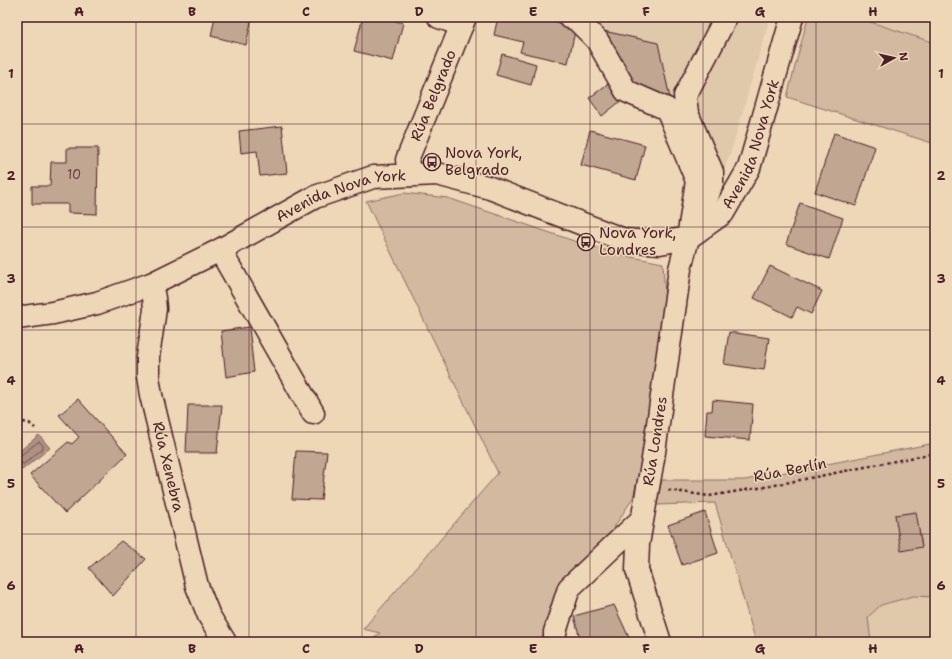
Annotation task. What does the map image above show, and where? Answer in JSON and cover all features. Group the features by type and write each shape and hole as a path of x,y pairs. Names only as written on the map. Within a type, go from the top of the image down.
{"street":[{"path":"439,17 464,21"},
{"path":"568,17 576,19 596,40 626,91 667,109 697,180 688,238"},
{"path":"708,224 702,212 712,183 712,172 687,113 685,96 726,17"},
{"name":"Avenida Nova York","path":"17,318 54,313 97,303 151,284 220,250 315,197 373,177 437,174 490,188 624,240 660,243 688,238 723,213 749,168 792,17"},
{"name":"Rúa Belgrado","path":"410,175 407,160 464,21"},
{"name":"Rúa Londres","path":"660,642 637,570 638,544 648,487 680,269 688,238"},
{"path":"220,250 313,413"},
{"name":"Rúa Xenebra","path":"151,284 155,309 148,356 148,377 151,395 197,586 209,616 225,642"},
{"path":"555,642 556,632 569,588 642,519"}],"path":[{"path":"17,421 29,424 35,428"},
{"name":"Rúa Berlín","path":"648,487 709,496 770,486 935,453"}],"shaded area":[{"path":"580,17 770,17 732,148 724,170 712,172 630,88"},
{"path":"808,17 855,17 935,43 935,144 787,97"},
{"path":"855,17 935,17 935,43"},
{"path":"404,193 448,198 580,243 626,256 663,263 665,295 651,420 633,498 611,532 570,571 552,606 541,642 369,642 380,633 363,629 498,473 366,201"},
{"path":"935,443 935,597 913,596 881,605 868,617 871,642 756,642 715,503 656,505 662,480 745,480"},
{"path":"913,596 935,597 935,642 871,642 868,617 881,605"}],"water":[{"path":"39,435 50,448 22,470 17,464 17,453"}],"building":[{"path":"215,17 252,17 246,45 211,36"},
{"path":"363,17 382,17 403,23 393,61 354,51"},
{"path":"498,17 537,17 576,27 568,63 520,52 523,42 494,35"},
{"path":"599,30 658,43 670,98 628,80"},
{"path":"502,54 536,64 531,85 496,75"},
{"path":"609,83 622,100 602,116 589,98"},
{"path":"282,126 287,173 260,176 257,151 241,153 239,131"},
{"path":"590,130 645,145 636,180 581,165"},
{"path":"834,133 875,147 856,206 815,192"},
{"path":"67,148 98,148 97,214 68,213 68,204 32,204 32,186 50,186 51,162 67,162"},
{"path":"800,203 843,218 829,259 786,244"},
{"path":"770,266 822,291 811,314 797,307 792,317 754,298"},
{"path":"249,327 254,372 226,377 221,331"},
{"path":"729,332 769,338 764,370 724,364"},
{"path":"78,399 127,454 65,513 30,475 68,442 72,444 79,437 59,415"},
{"path":"713,400 753,404 750,440 705,436 707,411 712,411"},
{"path":"188,405 222,405 217,453 186,453"},
{"path":"296,451 327,452 321,500 292,499"},
{"path":"705,512 718,553 682,565 668,525"},
{"path":"916,512 922,547 901,551 895,515"},
{"path":"121,541 146,559 113,596 89,568"},
{"path":"614,605 631,642 581,642 574,616"}],"place":[{"name":"Nova York, Belgrado","path":"432,162"},
{"name":"Nova York, Londres","path":"586,242"}]}
